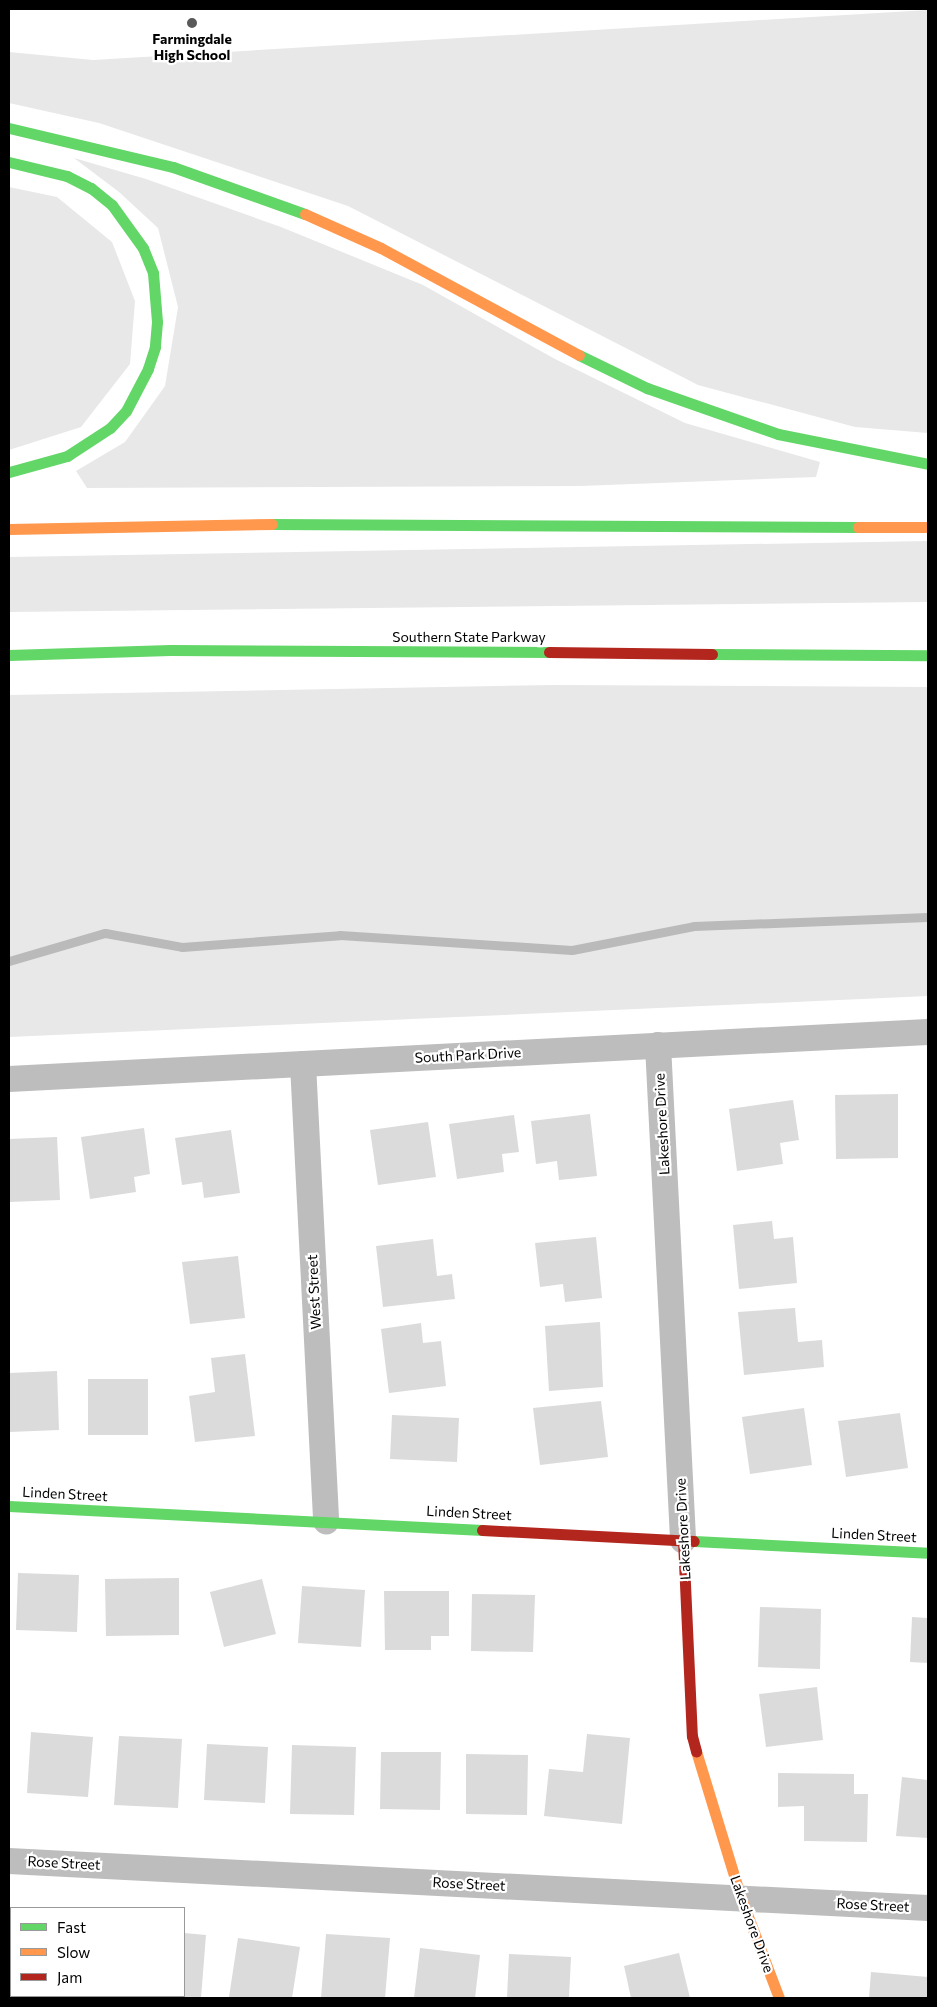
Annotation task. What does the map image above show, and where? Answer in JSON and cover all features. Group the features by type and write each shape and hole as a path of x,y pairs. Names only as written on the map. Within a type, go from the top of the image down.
{"main road":[{"path":"9,128 173,167 315,218 381,248 590,361 700,408 778,434 928,464"},
{"path":"9,162 67,176 91,188 112,205 143,248 153,272 158,322 155,347 148,369 126,411 110,428 67,456 9,472"},
{"path":"9,529 264,524 928,527"},
{"name":"Southern State Parkway","path":"9,655 180,650 928,656"},
{"name":"Linden Street","path":"9,1506 928,1553"},
{"name":"Lakeshore Drive","path":"683,1540 692,1736 741,1898 780,1998"}],"street":[{"name":"South Park Drive","path":"9,1079 928,1032"},
{"name":"Lakeshore Drive","path":"658,1045 683,1540"},
{"name":"West Street","path":"302,1064 326,1521"},
{"name":"Rose Street","path":"9,1861 928,1908"}],"shaded area":[{"path":"928,10 928,433 855,427 698,385 348,206 99,123 9,103 9,52 93,60"},
{"path":"74,158 146,179 281,227 423,285 555,359 685,423 820,462 816,477 580,486 87,488 76,471 125,442 165,386 178,307 158,228 119,192"},
{"path":"9,187 57,197 112,242 135,301 130,364 81,427 9,450"},
{"path":"928,541 928,602 9,612 9,557"},
{"path":"554,685 928,687 928,996 9,1037 9,695"}],"building":[{"path":"898,1094 898,1158 836,1159 835,1095"},
{"path":"793,1100 799,1140 780,1143 783,1164 737,1171 729,1109"},
{"path":"590,1114 597,1176 559,1180 557,1161 536,1164 531,1121"},
{"path":"514,1115 519,1152 502,1154 504,1172 457,1179 449,1124"},
{"path":"428,1122 436,1177 378,1185 370,1130"},
{"path":"144,1128 150,1174 134,1177 136,1192 90,1199 81,1137"},
{"path":"231,1130 240,1193 204,1198 202,1182 182,1185 175,1138"},
{"path":"57,1137 60,1200 9,1202 9,1139"},
{"path":"772,1221 774,1239 793,1237 797,1283 739,1289 733,1225"},
{"path":"596,1237 602,1298 565,1302 563,1284 540,1287 535,1243"},
{"path":"433,1239 437,1276 452,1274 455,1299 383,1307 376,1246"},
{"path":"238,1256 245,1318 190,1324 182,1262"},
{"path":"795,1308 798,1342 822,1340 824,1367 744,1375 738,1312"},
{"path":"600,1322 603,1387 549,1391 545,1326"},
{"path":"421,1323 423,1343 441,1341 446,1386 389,1393 381,1329"},
{"path":"245,1354 255,1436 195,1442 189,1396 215,1392 211,1358"},
{"path":"57,1371 59,1430 9,1432 9,1373"},
{"path":"88,1379 148,1379 148,1435 88,1435"},
{"path":"601,1401 608,1457 540,1465 533,1408"},
{"path":"804,1408 812,1465 750,1474 742,1417"},
{"path":"900,1413 908,1468 846,1477 838,1421"},
{"path":"392,1415 459,1418 457,1462 390,1459"},
{"path":"18,1573 79,1575 77,1632 16,1630"},
{"path":"179,1578 179,1635 106,1636 105,1579"},
{"path":"262,1579 276,1634 224,1647 210,1592"},
{"path":"302,1586 365,1590 361,1647 298,1643"},
{"path":"384,1591 449,1591 449,1636 431,1636 431,1650 385,1650"},
{"path":"472,1594 535,1595 533,1652 471,1651"},
{"path":"760,1607 821,1609 820,1669 758,1667"},
{"path":"912,1617 928,1618 928,1663 910,1662"},
{"path":"817,1687 823,1740 766,1747 759,1694"},
{"path":"31,1732 93,1737 88,1797 27,1793"},
{"path":"587,1734 630,1738 622,1824 544,1816 549,1769 583,1772"},
{"path":"119,1736 182,1739 178,1808 114,1805"},
{"path":"207,1744 268,1747 265,1803 204,1800"},
{"path":"292,1745 356,1747 354,1815 290,1814"},
{"path":"381,1752 441,1752 440,1810 380,1809"},
{"path":"466,1754 528,1755 527,1815 466,1814"},
{"path":"778,1773 854,1774 854,1794 868,1794 867,1842 804,1841 804,1806 778,1807"},
{"path":"902,1777 928,1780 928,1838 896,1836"},
{"path":"9,1929 10,1997 16,1998 9,1998"},
{"path":"185,1933 206,1935 201,1998 145,1997 185,1997"},
{"path":"326,1934 390,1938 385,1998 321,1998"},
{"path":"238,1938 300,1947 292,1998 229,1997"},
{"path":"420,1948 480,1955 475,1998 414,1998"},
{"path":"679,1953 690,1998 631,1998 624,1966"},
{"path":"509,1954 571,1957 569,1998 507,1998"},
{"path":"871,1972 928,1977 928,1998 869,1998"}],"waterway":[{"path":"9,961 105,933 182,947 340,935 572,950 694,926 928,917"}],"traffic: fast":[{"path":"9,128 173,167 305,214"},
{"path":"9,162 67,176 91,188 112,205 143,248 153,273 157,322 155,347 148,369 126,411 110,428 67,456 9,472"},
{"path":"579,355 647,388 778,434 928,464"},
{"path":"272,524 858,527"},
{"path":"9,655 170,650 549,652"},
{"path":"712,654 928,655"},
{"path":"9,1506 482,1530"},
{"path":"694,1541 928,1553"}],"traffic: slow":[{"path":"305,214 381,248 579,355"},
{"path":"9,529 272,524"},
{"path":"858,527 928,527"},
{"path":"696,1751 741,1898 779,1998"}],"traffic: jam":[{"path":"549,652 712,654"},
{"path":"482,1530 694,1541"},
{"path":"683,1540 692,1736 696,1751"}],"place":[{"name":"Farmingdale High School","path":"192,23"}]}
